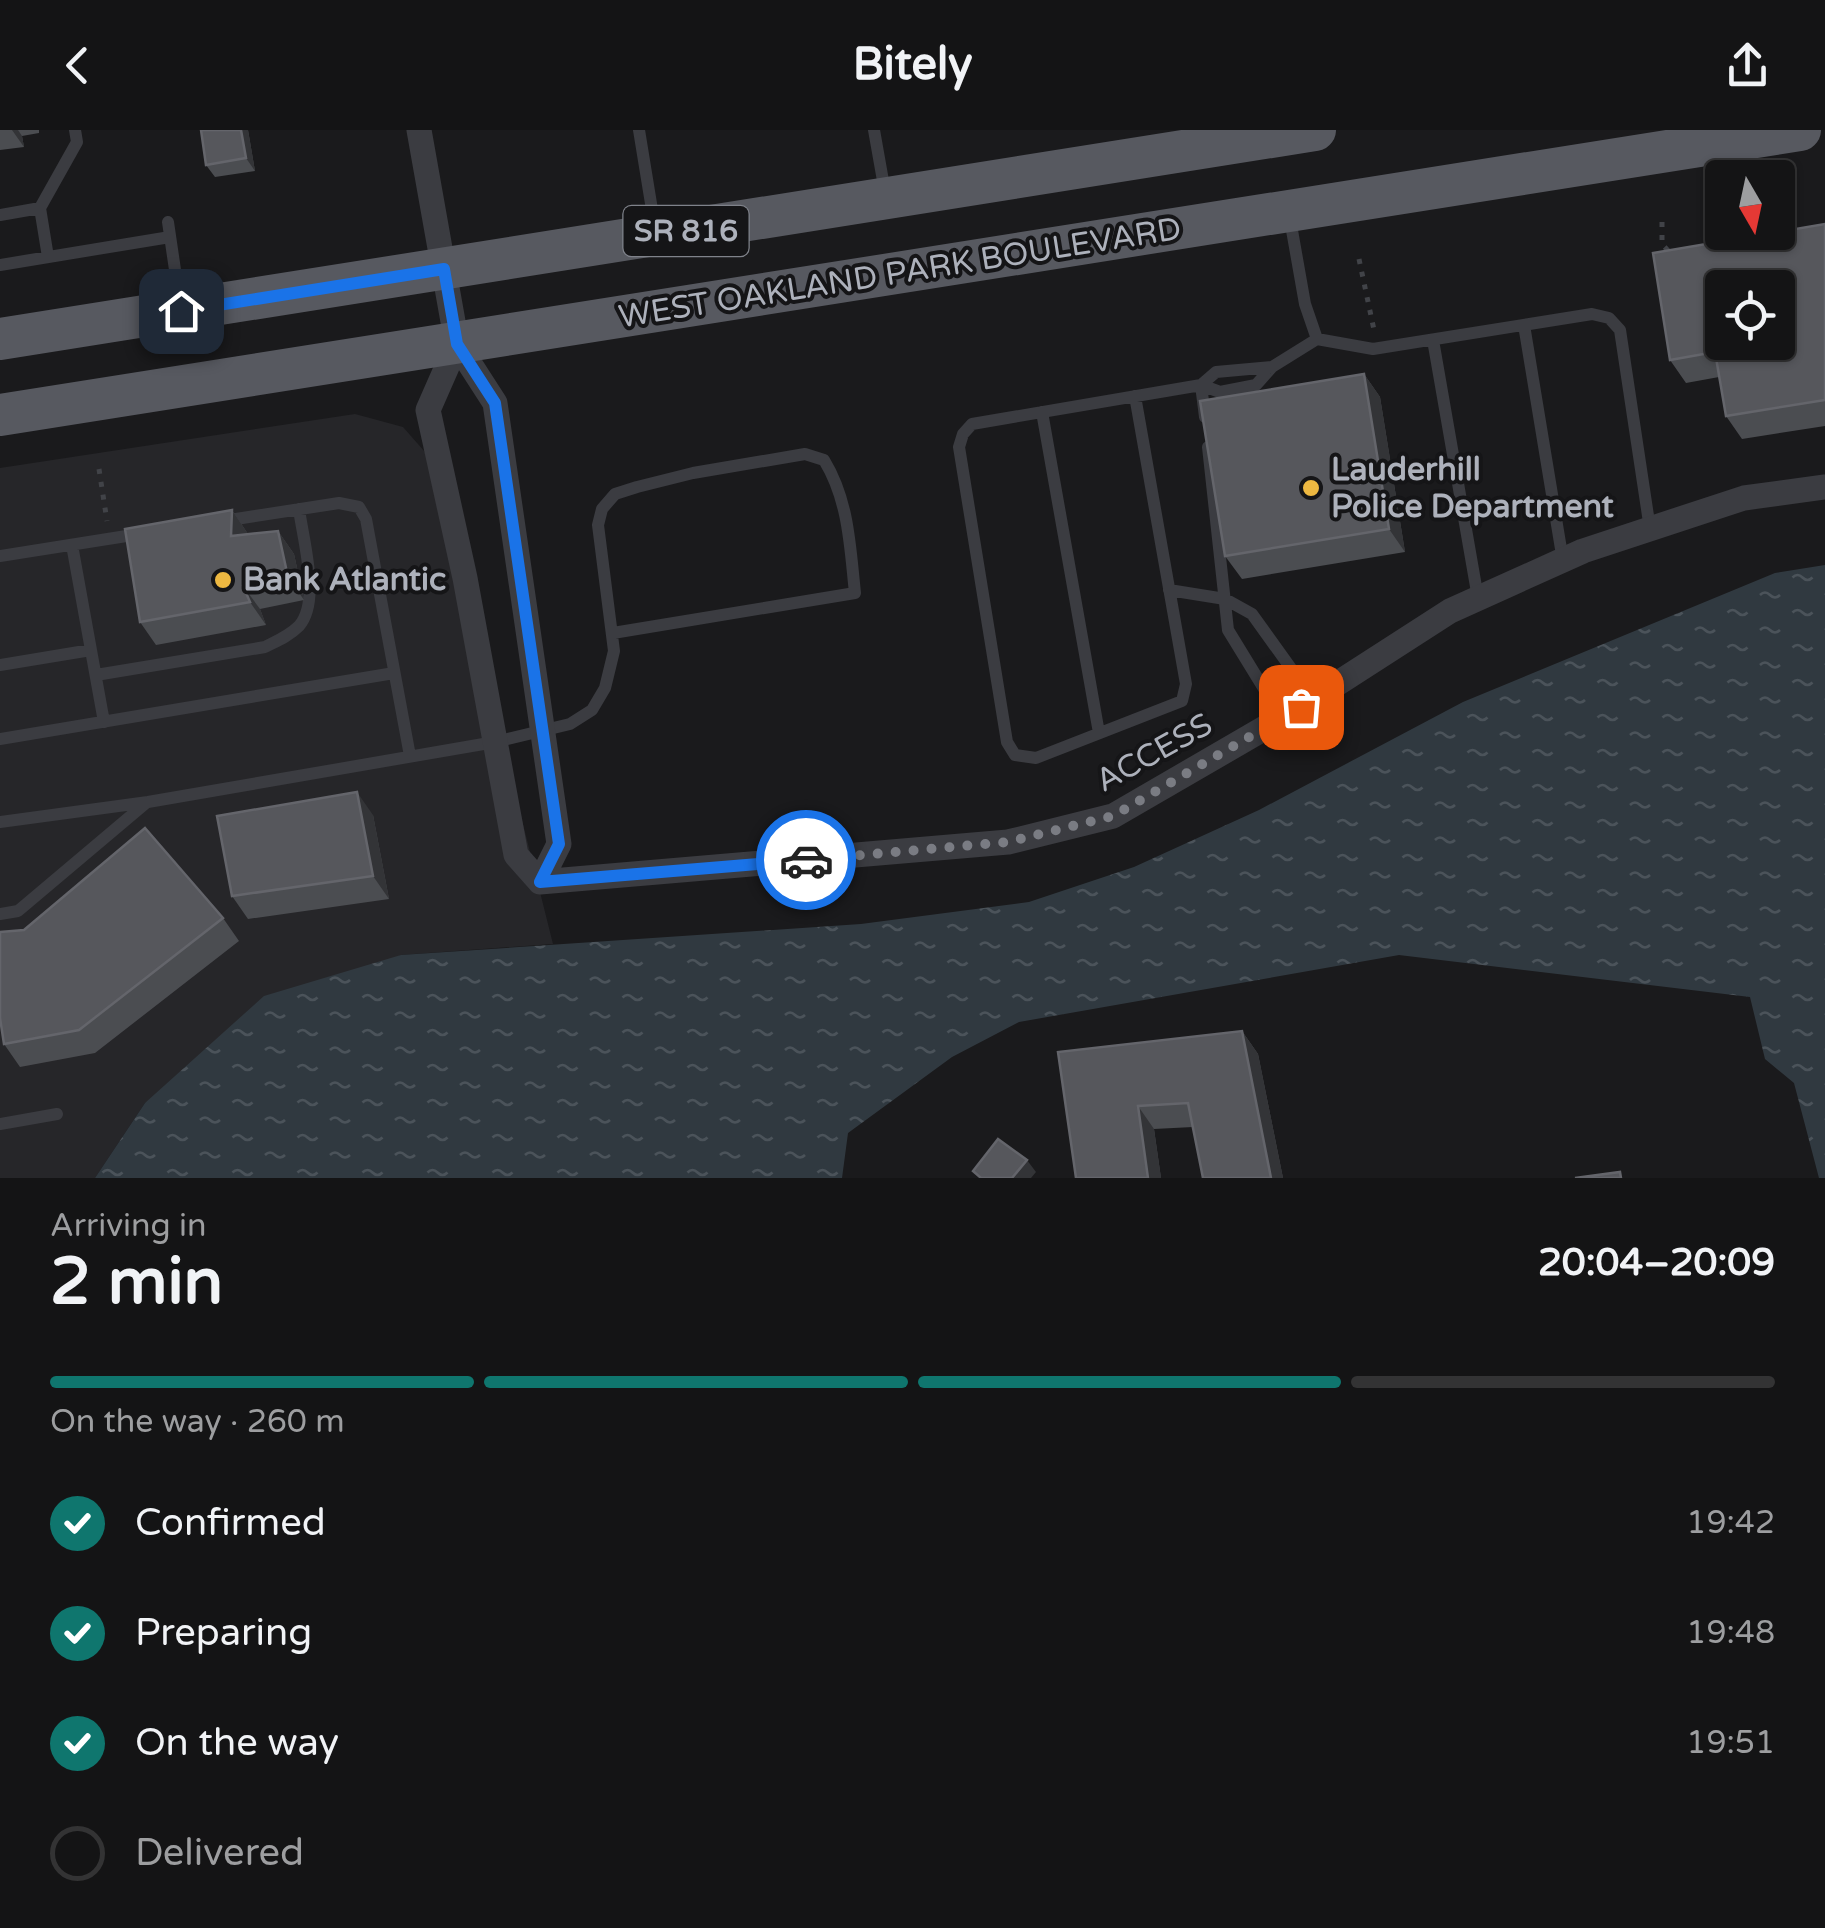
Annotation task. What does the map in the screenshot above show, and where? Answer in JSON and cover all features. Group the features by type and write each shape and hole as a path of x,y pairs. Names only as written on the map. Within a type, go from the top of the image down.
{"main road":[{"name":"WEST OAKLAND PARK BOULEVARD","path":"0,416 1800,130"},
{"name":"SR 816","path":"0,339 1295,132"}],"street":[{"path":"421,130 457,344 495,403 559,844 540,882 516,854 465,578 428,410 457,344"},
{"name":"ACCESS","path":"540,882 1008,842 1113,816 1282,718 1450,611 1478,598 1563,560 1744,498 1825,488"}],"lane":[{"path":"48,257 40,208 77,142 75,130"},
{"path":"639,130 656,236"},
{"path":"874,130 886,199"},
{"path":"0,215 40,208"},
{"path":"1288,212 1317,339"},
{"path":"168,222 181,311"},
{"path":"0,264 170,237"},
{"path":"1135,396 1186,684 1182,701 1036,758 1015,754 1007,742 958,447 972,424 1201,384 1220,392 1256,385 1272,368 1317,339 1373,350 1592,314 1609,318 1620,330 1650,530"},
{"path":"1524,326 1563,560"},
{"path":"1432,340 1478,598"},
{"path":"1201,384 1228,630 1282,718"},
{"path":"1042,412 1099,733"},
{"path":"0,822 148,802 494,742 570,724 592,710 605,688 614,651 598,525 602,509 615,494 692,473 805,454 824,460 845,506 855,593 614,632"},
{"path":"206,524 338,503 359,507 366,519 410,756"},
{"path":"96,675 265,646 286,637 302,623 311,596 299,509"},
{"path":"0,556 150,533"},
{"path":"72,545 104,722"},
{"path":"1169,590 1226,599 1252,614 1313,699"},
{"path":"0,665 91,650"},
{"path":"0,739 394,673"},
{"path":"0,914 18,912 148,802"},
{"path":"0,1124 57,1114"}],"path":[{"path":"1662,222 1662,244 1682,266"},
{"path":"1359,259 1374,332"},
{"path":"98,469 108,523"}],"shaded area":[{"path":"355,414 403,427 432,460 553,944 401,955 145,1103 95,1178 0,1178 0,468"}],"water":[{"path":"1825,565 1825,1178 1819,1178 1794,1083 1765,1059 1750,997 1399,955 1019,1022 952,1057 848,1133 842,1178 95,1178 145,1103 264,996 401,955 861,924 1029,902 1134,867 1259,810 1463,702 1775,573"}],"building":[{"path":"201,130 241,130 246,158 206,165"},
{"path":"1825,224 1825,400 1726,416 1716,360 1795,360 1795,270 1705,270 1705,354 1670,360 1653,253 1705,244 1705,250 1795,250 1795,229"},
{"name":"Lauderhill Police Department","path":"1364,374 1389,529 1225,556 1200,401"},
{"name":"Bank Atlantic","path":"232,510 231,536 278,531 288,577 243,586 250,602 140,622 125,529"},
{"path":"357,792 373,876 232,896 217,816"},
{"path":"145,828 223,918 79,1030 4,1044 0,1018 0,932 24,930"},
{"path":"1242,1031 1271,1178 1203,1178 1188,1103 1138,1106 1148,1178 1076,1178 1058,1052"},
{"path":"998,1139 1027,1160 1012,1178 981,1178 973,1171"},
{"path":"1620,1172 1621,1178 1575,1178"}],"way so far":[{"path":"806,860 1008,842 1113,816 1301,707"}],"place":[{"name":"Lauderhill Police Department","path":"1311,488"},
{"name":"Bank Atlantic","path":"223,580"}],"route":[{"path":"181,311 444,269 457,344 495,403 559,844 540,882 806,860"}]}
